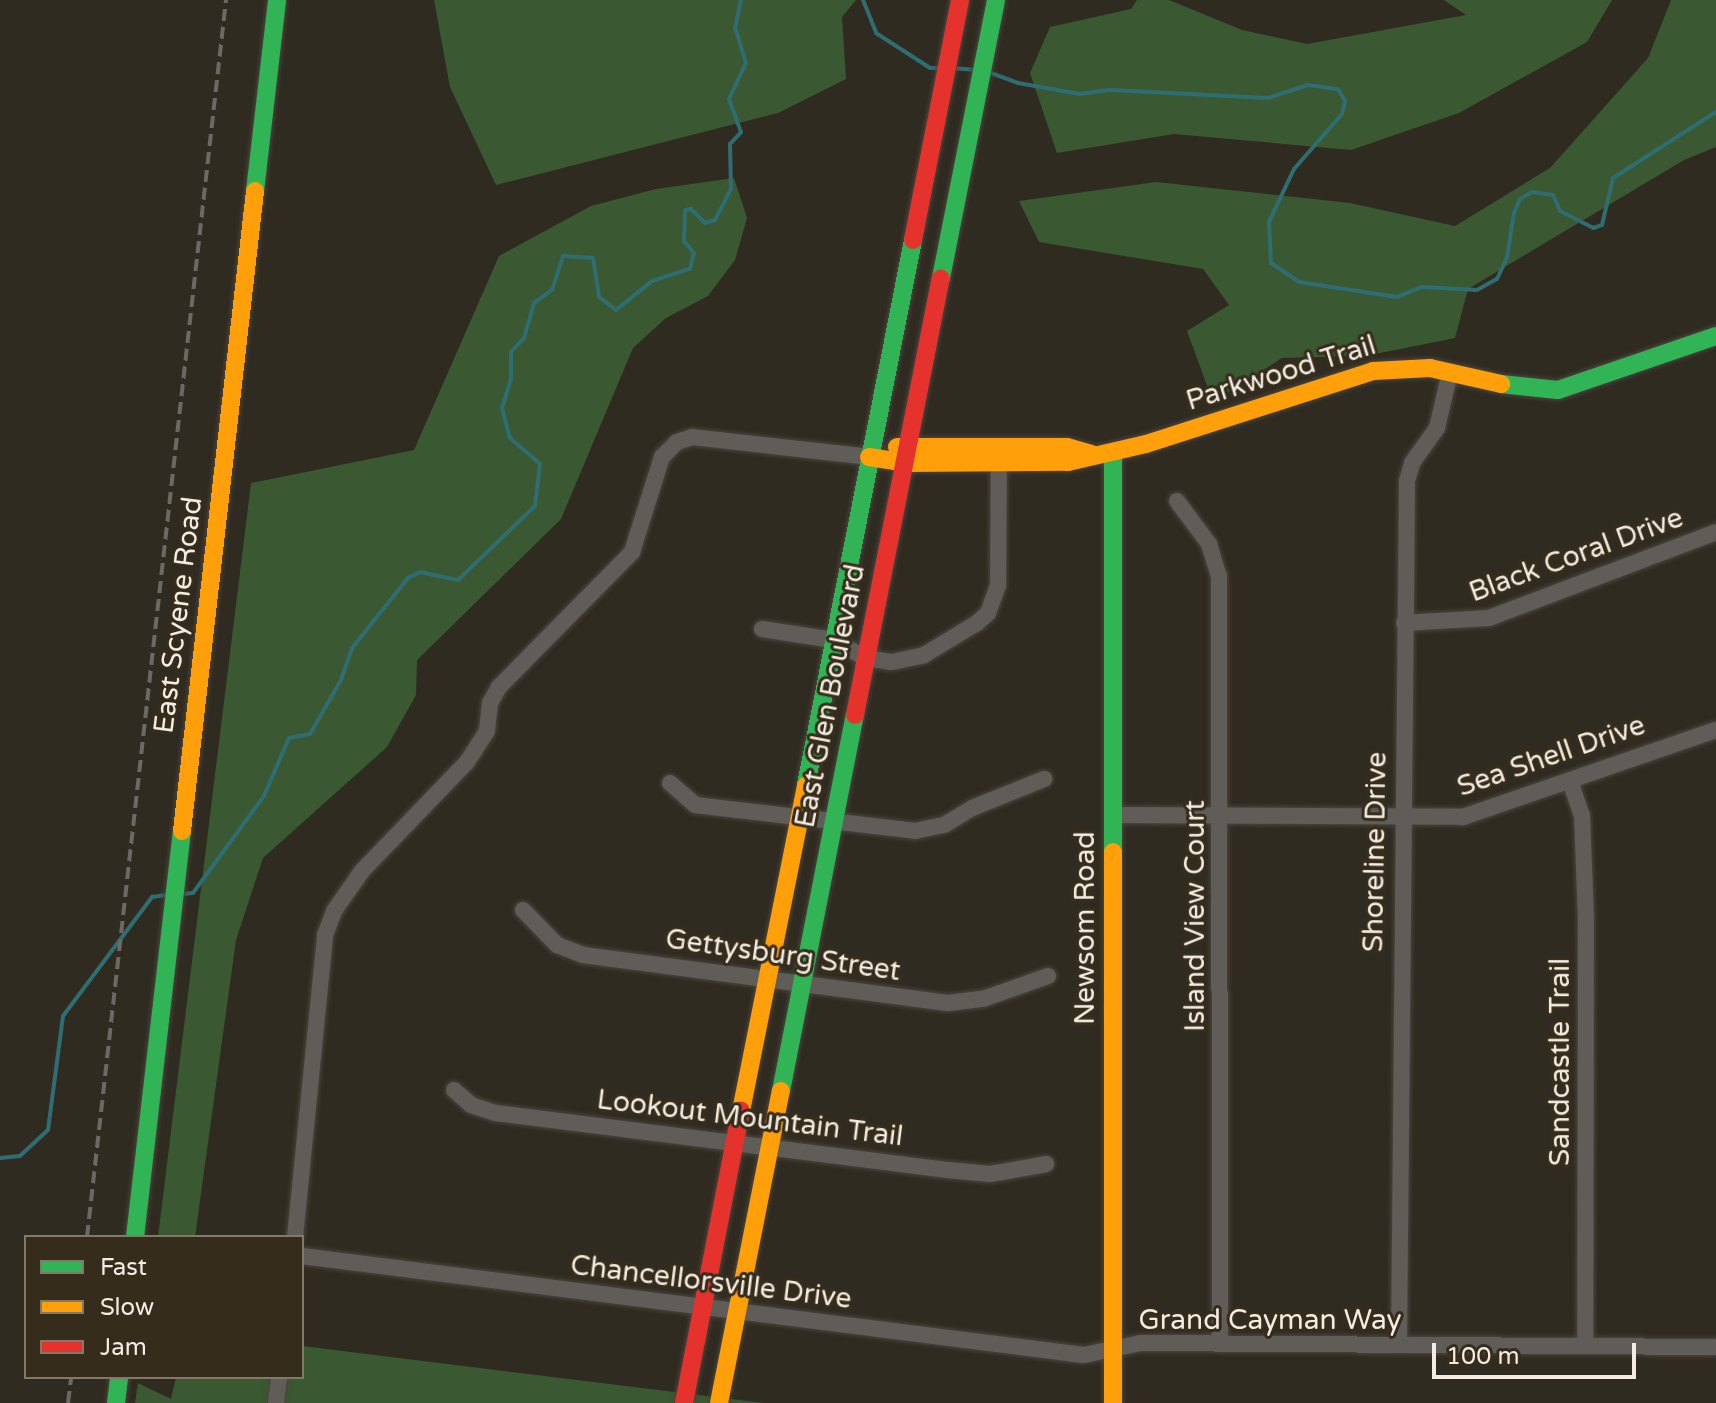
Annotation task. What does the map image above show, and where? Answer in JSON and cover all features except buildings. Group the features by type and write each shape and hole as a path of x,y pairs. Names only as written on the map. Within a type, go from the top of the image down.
{"street":[{"name":"East Scyene Road","path":"135,1235 277,0"},
{"name":"East Glen Boulevard","path":"719,1403 996,0"},
{"name":"East Glen Boulevard","path":"684,1403 958,9"},
{"name":"Parkwood Trail","path":"869,457 909,443 1068,462 1113,452 1373,371 1415,367 1528,390 1558,390 1716,336"},
{"name":"Shoreline Drive","path":"1399,1345 1400,817 1408,471 1437,428 1450,372"},
{"path":"295,1235 325,935 334,911 362,871 467,762 487,731 490,703 499,687 632,552 662,457 692,437 869,457"},
{"name":"Newsom Road","path":"1113,452 1113,1403"},
{"name":"Parkwood Trail","path":"869,457 905,463 999,454"},
{"path":"762,629 833,640 866,658 915,659 988,613 998,585 999,454"},
{"name":"Island View Court","path":"1177,501 1209,544 1219,576 1220,1343"},
{"name":"Black Coral Drive","path":"1404,623 1489,618 1716,532"},
{"name":"Sea Shell Drive","path":"1113,815 1463,817 1716,730"},
{"path":"670,783 695,805 930,829 1044,779"},
{"name":"Sandcastle Trail","path":"1570,781 1582,815 1586,917 1585,1345"},
{"name":"Gettysburg Street","path":"523,910 557,945 583,955 802,983 968,1003 1048,976"},
{"name":"Lookout Mountain Trail","path":"454,1090 471,1105 496,1113 990,1174 1046,1164"},
{"name":"Chancellorsville Drive","path":"304,1256 1054,1353 1113,1352"},
{"name":"Grand Cayman Way","path":"1113,1352 1141,1343 1716,1347"},
{"path":"116,1403 119,1379"},
{"path":"276,1403 279,1379"}],"green space":[{"path":"434,0 856,0 842,17 846,79 778,113 496,185 450,87"},
{"path":"1137,0 1169,0 1242,30 1307,44 1466,15 1444,0 1612,0 1587,42 1459,113 1351,150 1174,134 1057,153 1030,73 1050,27 1131,9"},
{"path":"1671,0 1716,0 1716,147 1684,160 1468,289 1455,338 1365,356 1282,358 1213,402 1187,331 1229,305 1203,269 1039,242 1019,201 1156,182 1350,203 1455,226 1550,168 1648,58"},
{"path":"734,178 747,218 735,260 708,296 666,318 633,348 561,519 417,660 416,695 387,747 263,858 236,940 195,1235 158,1235 251,483 414,450 499,256 591,206 656,189"},
{"path":"304,1346 764,1403 135,1403 138,1383 171,1399 176,1379 304,1379"}],"waterway":[{"path":"183,894 193,893 264,796 289,738 310,734 341,680 352,648 408,578 420,572 458,580 535,506 540,464 510,438 502,408 511,379 511,352 524,338 534,303 552,290 563,256 593,258 599,297 616,310 652,281 690,269 694,253 684,241 685,210 691,209 705,223 715,220 731,189 730,144 741,132 729,99 746,63 735,28 741,0"},
{"path":"863,0 876,33 930,68 940,68"},
{"path":"952,68 976,70"},
{"path":"988,72 1018,83 1080,94 1110,90 1268,98 1308,85 1338,89 1345,101 1342,114 1294,169 1269,222 1271,263 1299,282 1397,297 1422,287 1477,290 1497,279 1507,258 1514,213 1520,199 1532,192 1553,195 1560,211 1593,228 1602,225 1613,178 1716,112"},
{"path":"0,1158 20,1156 48,1130 63,1016 152,897 166,895"}],"railway":[{"path":"87,1235 226,0"},
{"path":"68,1403 71,1379"}],"traffic: fast":[{"path":"255,191 277,0"},
{"path":"941,278 996,0"},
{"path":"806,785 913,240"},
{"path":"1501,384 1558,390 1716,336"},
{"path":"1113,452 1113,852"},
{"path":"781,1091 855,715"},
{"path":"135,1235 182,831"},
{"path":"116,1403 119,1379"}],"traffic: slow":[{"path":"182,831 255,191"},
{"path":"869,457 905,463 1068,462 1146,444 1373,371 1430,368 1501,384"},
{"path":"897,447 1067,447 1092,454"},
{"path":"741,1111 806,785"},
{"path":"1113,852 1113,1403"},
{"path":"719,1403 781,1091"}],"traffic: jam":[{"path":"913,240 960,0"},
{"path":"855,715 941,278"},
{"path":"684,1403 741,1111"}]}
